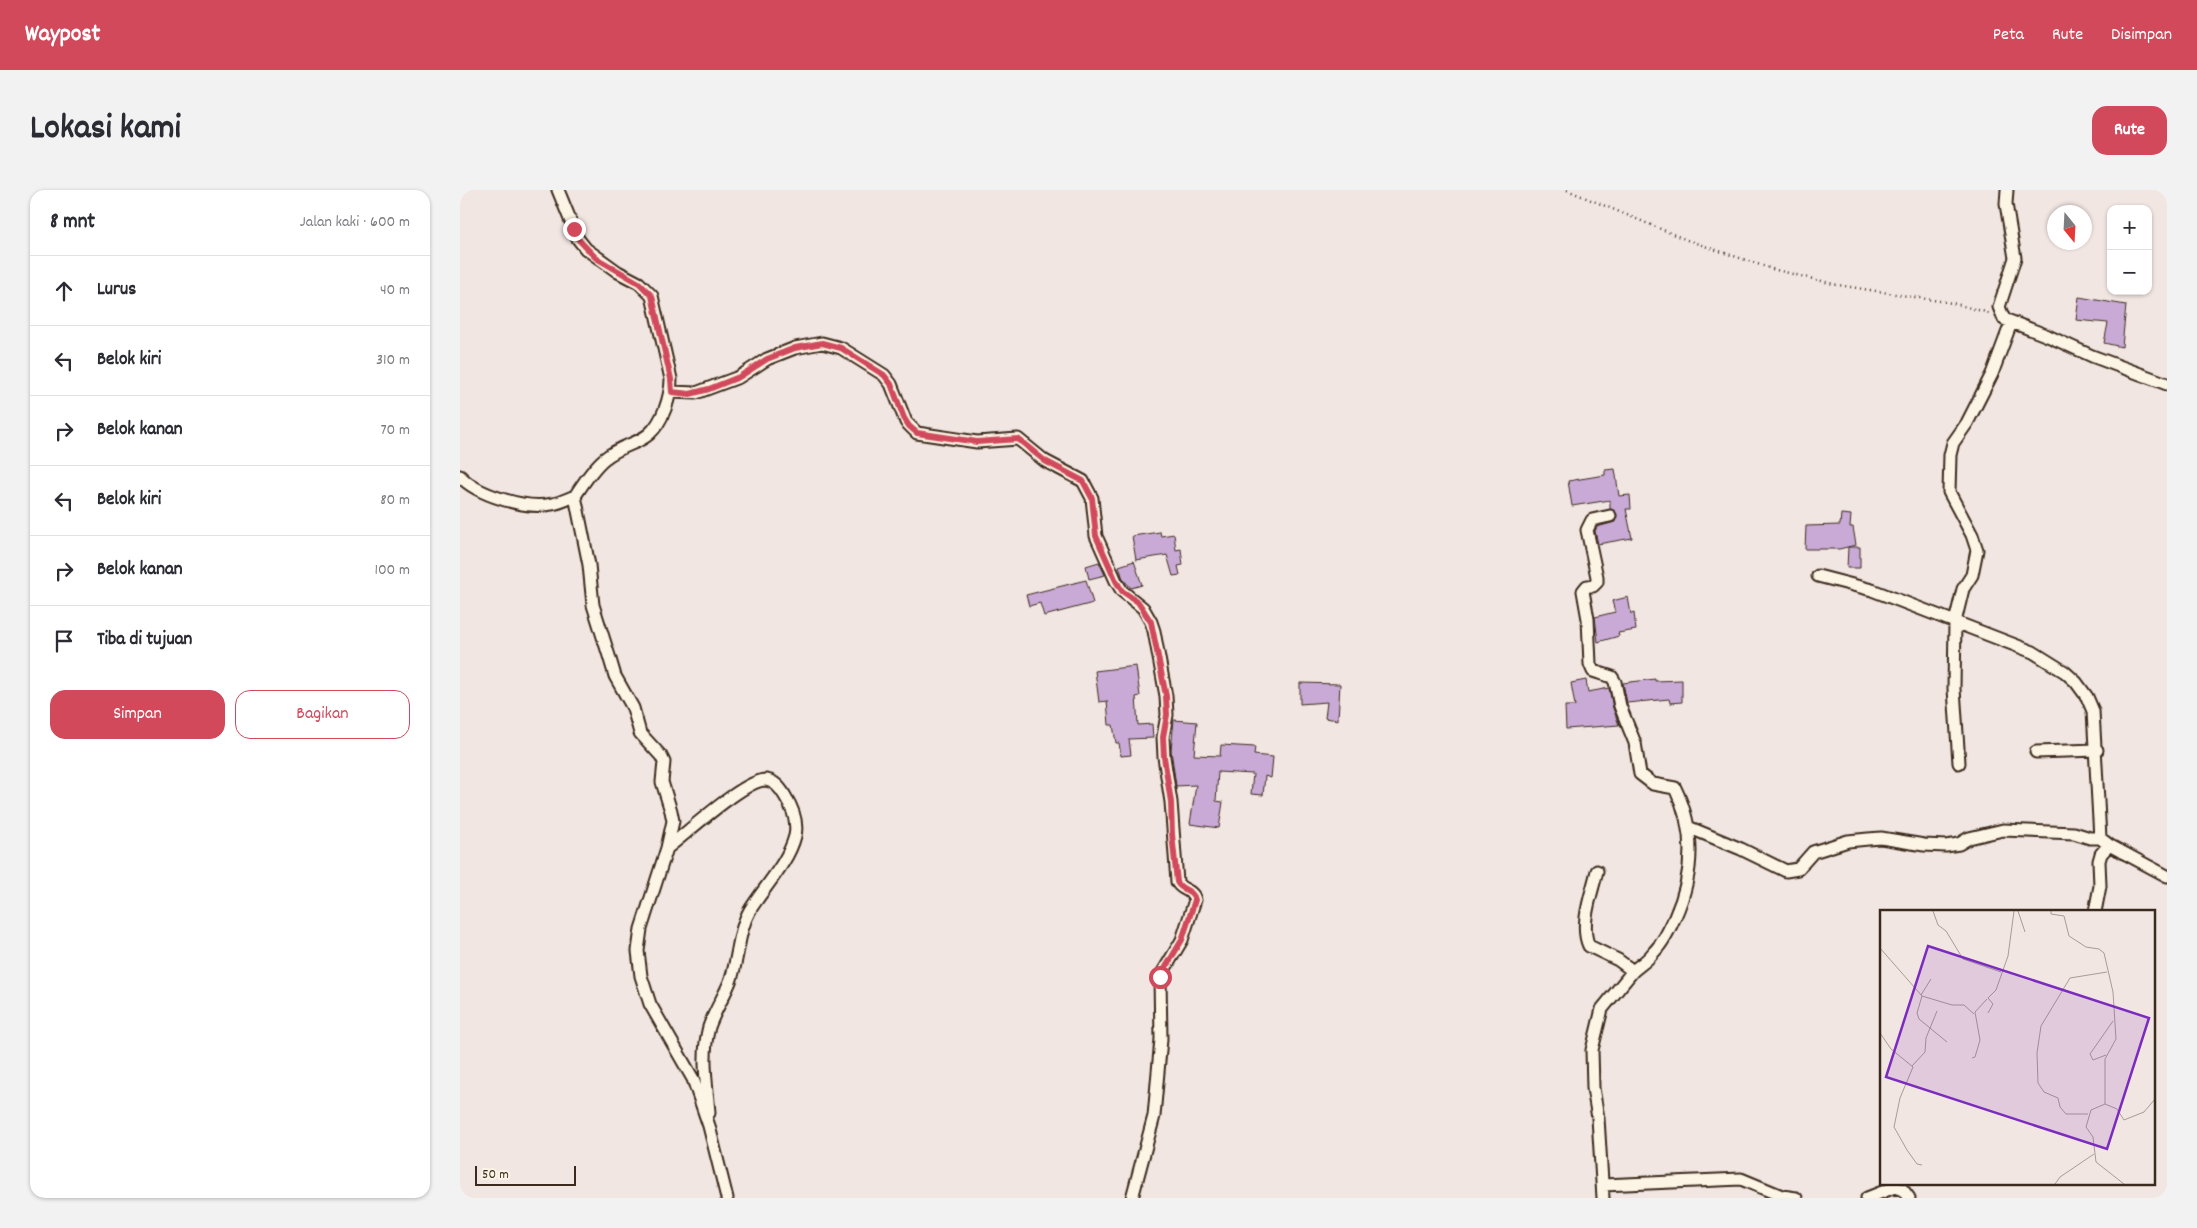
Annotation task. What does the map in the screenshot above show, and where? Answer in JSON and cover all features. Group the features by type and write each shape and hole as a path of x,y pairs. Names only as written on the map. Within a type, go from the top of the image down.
{"street":[{"path":"460,476 474,488 494,496 529,505 552,504 575,496 603,460 645,438 653,431 659,424 672,392 671,379 652,296 639,283 618,272 586,249 578,239 558,190"},
{"path":"1959,763 1954,689 1955,622 1963,589 1972,575 1977,550 1972,535 1949,492 1950,454 1953,443 1967,423 1992,374 2007,321 2000,307 2015,258 2006,204 2008,190"},
{"path":"2007,321 2167,384"},
{"path":"672,392 696,393 725,384 767,359 795,348 816,343 832,345 854,355 884,375 891,384 904,418 917,433 977,442 1018,439 1045,461 1083,481 1088,489 1092,498 1096,536 1116,581 1122,591 1138,602 1143,608 1154,631 1166,696 1167,715 1163,737 1164,757 1171,802 1177,882 1180,887 1191,892 1195,900 1182,940 1160,977 1161,1039 1154,1116 1132,1198"},
{"path":"575,496 590,572 593,605 615,676 633,708 640,733 661,756 664,762 662,782 672,811 673,821 667,848 641,928 638,950 641,976 650,1004 689,1068 709,1126 728,1198"},
{"path":"1603,1198 1598,1118 1593,1088 1592,1050 1602,1009 1633,971 1653,953 1667,934 1690,874 1691,849 1681,800 1675,788 1653,784 1640,774 1635,744 1620,706 1615,682 1612,678 1594,671 1590,664 1588,619 1583,590 1586,586 1593,586 1597,582 1597,577 1587,530 1592,520 1610,516"},
{"path":"1818,576 1872,590 2033,652 2065,672 2087,697 2094,711 2104,842 2099,861 2100,886 2095,910"},
{"path":"2036,752 2097,750"},
{"path":"667,848 735,794 758,781 768,780 779,786 794,814 795,836 771,882 750,910 743,926 731,981 709,1027 704,1057 709,1126"},
{"path":"1688,827 1741,849 1786,871 1798,869 1813,852 1848,841 1881,838 1924,845 1946,846 1959,844 1969,838 2004,830 2066,832 2104,842 2167,876"},
{"path":"1597,871 1586,923 1587,941 1589,946 1618,960 1633,971"},
{"path":"1603,1185 1741,1179 1782,1196 1796,1198"},
{"path":"1867,1198 1895,1187 1904,1190 1909,1198"}],"path":[{"path":"1567,190 1687,240 1772,269 1838,285 1952,303 1977,309 2007,321"}],"building":[{"path":"2079,297 2126,305 2122,347 2104,343 2108,323 2076,320"},
{"path":"1615,469 1619,496 1630,495 1631,509 1626,509 1632,538 1598,544 1595,531 1597,527 1615,522 1617,514 1610,509 1610,500 1572,506 1568,481 1605,475 1605,470"},
{"path":"1841,514 1851,515 1850,527 1853,527 1856,545 1839,549 1805,549 1806,526 1840,525"},
{"path":"1160,532 1161,536 1174,534 1176,550 1181,549 1183,565 1178,566 1180,575 1173,576 1167,555 1136,560 1132,536"},
{"path":"1848,547 1860,547 1860,568 1847,568"},
{"path":"1134,561 1142,585 1131,588 1123,579 1119,566"},
{"path":"1099,562 1105,575 1089,579 1086,566"},
{"path":"1086,580 1093,603 1044,616 1040,603 1029,606 1026,595"},
{"path":"1628,597 1631,614 1634,613 1636,630 1618,633 1619,636 1598,642 1595,617 1615,612 1612,601"},
{"path":"1136,666 1140,696 1136,697 1138,725 1152,724 1153,738 1129,739 1131,755 1121,756 1119,743 1116,743 1113,725 1109,725 1107,701 1099,702 1095,671"},
{"path":"1655,679 1655,681 1682,680 1682,702 1670,703 1669,699 1627,703 1623,683"},
{"path":"1586,680 1588,692 1609,688 1619,725 1566,729 1565,706 1575,706 1571,683"},
{"path":"1300,683 1340,684 1338,720 1325,718 1327,702 1300,704"},
{"path":"1174,720 1197,722 1194,755 1220,756 1221,745 1255,747 1254,755 1273,757 1271,778 1265,776 1263,795 1251,794 1253,774 1218,772 1216,801 1223,802 1219,828 1190,824 1196,785 1176,786 1171,750"}],"route":[{"path":"574,229 578,239 596,258 639,283 652,296 671,379 672,392 696,393 725,384 767,359 795,348 816,343 832,345 854,355 884,375 891,384 904,418 917,433 977,442 998,442 1018,439 1045,461 1083,481 1092,498 1096,536 1119,588 1138,602 1151,622 1166,696 1167,715 1163,737 1164,757 1171,802 1176,877 1178,885 1191,892 1195,900 1187,928 1177,951 1160,977"}]}
